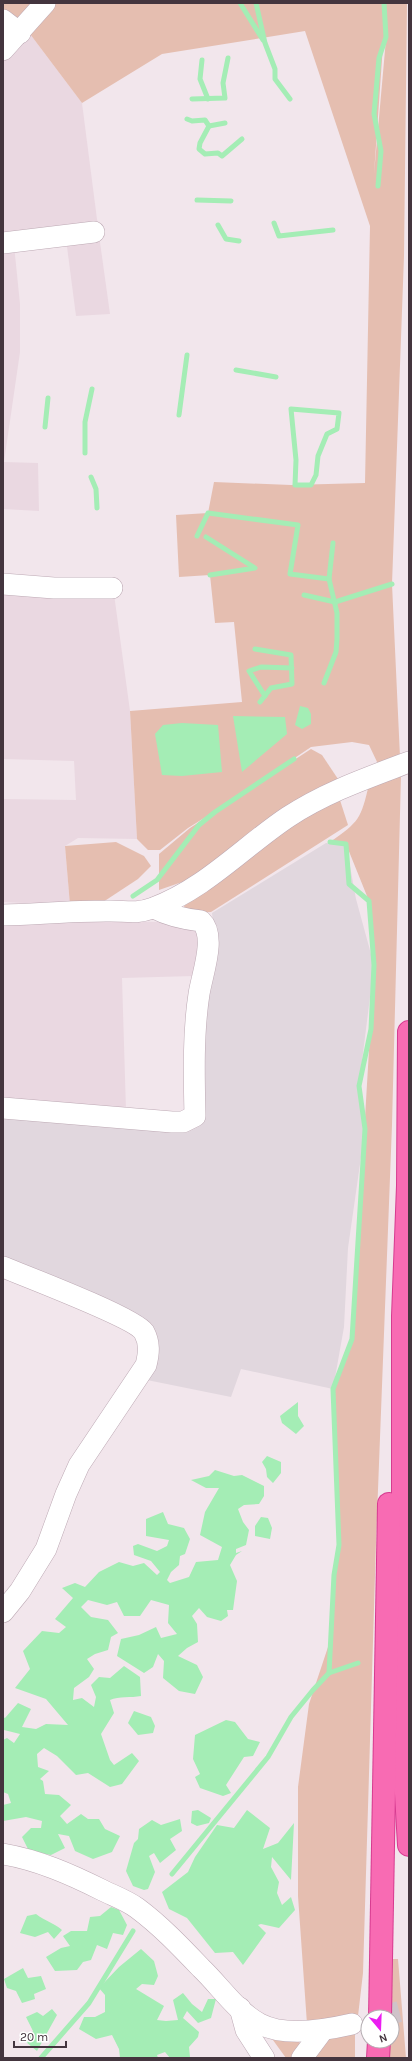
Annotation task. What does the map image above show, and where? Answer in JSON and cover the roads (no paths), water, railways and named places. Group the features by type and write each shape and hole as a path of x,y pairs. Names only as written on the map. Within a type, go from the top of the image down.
{"highway":[{"path":"409,1032 408,1186 404,1321 403,1742 409,1845"},
{"path":"380,2009 387,1584 391,1464 391,1342 404,1321"}],"street":[{"path":"3,50 46,3"},
{"path":"3,20 20,33"},
{"path":"3,243 94,232"},
{"path":"3,584 54,588 112,588"},
{"path":"3,915 108,911 138,913 154,908 184,894 230,862 288,817 335,790 409,762"},
{"path":"3,1108 172,1122 183,1122 195,1116 194,1065 199,996 209,942 208,932 201,921 179,916 169,916 154,908"},
{"path":"3,1267 75,1296 131,1323 143,1331 148,1342 149,1354 146,1365 79,1465 66,1494 46,1549 20,1591 3,1612"},
{"path":"3,1854 35,1862 68,1873 122,1898 138,1908 240,2007 260,2024 280,2031 327,2029 352,2024"},
{"path":"240,2007 246,2030 264,2058"},
{"path":"302,2058 327,2029"}],"waterway":[{"path":"240,3 263,40"},
{"path":"256,3 265,43 275,69 275,79 290,99"},
{"path":"378,186 381,151 374,114 379,58 386,37 384,3"},
{"path":"192,99 225,98 223,83 228,58"},
{"path":"202,60 200,79 208,99"},
{"path":"187,119 192,121 205,120 209,126 225,123"},
{"path":"209,126 200,143 199,149 205,154 218,153 222,156 242,139"},
{"path":"197,200 231,201"},
{"path":"274,223 279,236 333,230"},
{"path":"218,225 226,239 239,241"},
{"path":"179,415 187,355"},
{"path":"236,370 276,377"},
{"path":"85,453 85,422 92,389"},
{"path":"45,427 48,398"},
{"path":"291,409 339,413 337,429 327,434 318,456 316,475 311,485 295,485 296,460 291,409"},
{"path":"91,477 96,489 97,508"},
{"path":"197,536 208,513 298,525 290,574 329,579"},
{"path":"206,537 255,568 210,575"},
{"path":"324,683 336,652 337,639 337,613 329,579 333,543"},
{"path":"304,595 335,602 392,584"},
{"path":"255,649 291,655 292,684 271,688 260,702"},
{"path":"265,696 249,671 261,667 292,668"},
{"path":"133,896 157,880 199,825 215,812 294,759"},
{"path":"329,1673 334,1575 339,1545 333,1389 352,1339 365,1129 359,1086 371,1029 374,965 369,901 349,884 346,844 330,842"},
{"path":"172,1874 268,1757 291,1717 313,1690 329,1673 358,1663"},
{"path":"41,2058 89,2003 133,1931"}],"tunnel":[{"path":"400,2011 409,2009"}]}
